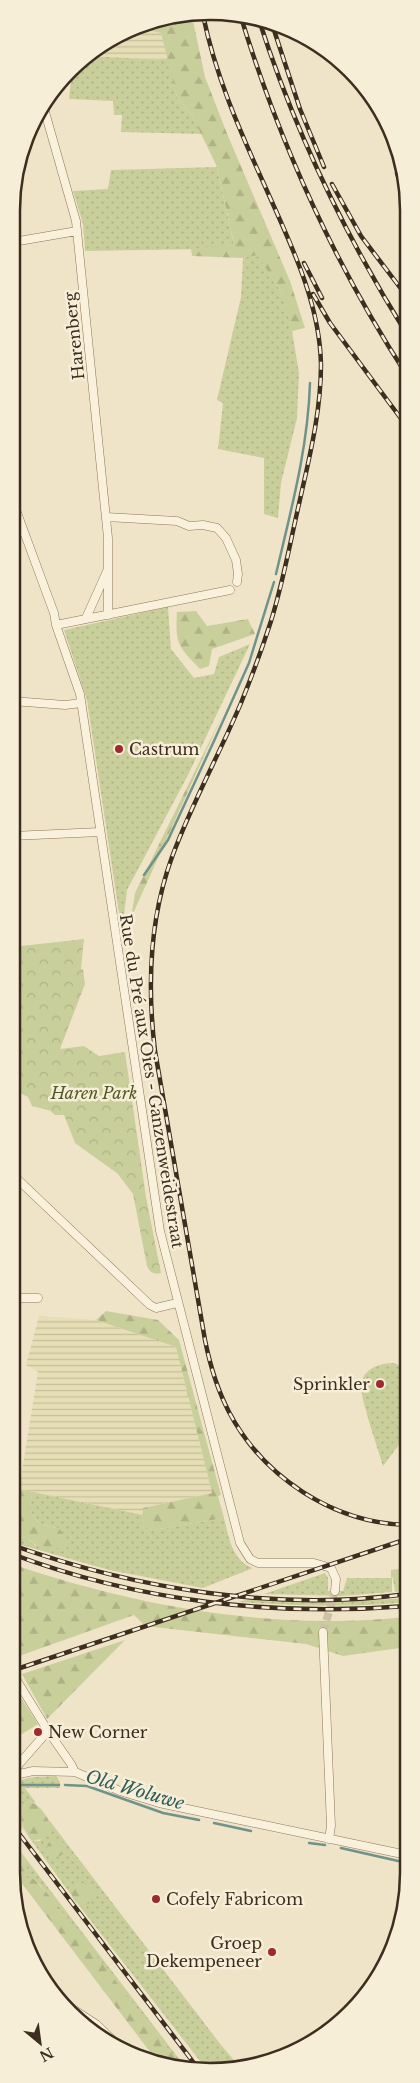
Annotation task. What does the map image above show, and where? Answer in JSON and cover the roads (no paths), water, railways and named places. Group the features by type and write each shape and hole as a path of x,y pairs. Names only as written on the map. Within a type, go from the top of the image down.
{"street":[{"name":"Harenberg","path":"46,114 72,201 77,232 106,517 108,615"},
{"path":"20,241 77,232"},
{"path":"106,517 177,522 189,526 217,528 226,538 236,560 237,582"},
{"name":"Rue du Pré aux Oies - Ganzenweidestraat","path":"20,521 54,614 81,703 160,1231 177,1303 244,1551 250,1559 258,1563 324,1564 331,1568 336,1579 335,1591"},
{"name":"Harenberg","path":"86,618 108,568"},
{"path":"56,625 230,590"},
{"path":"20,701 81,703"},
{"path":"20,836 100,832"},
{"path":"20,1182 150,1304 156,1308 177,1303"},
{"path":"20,1298 38,1298"},
{"path":"323,1632 331,1826 329,1840"},
{"path":"20,1685 48,1731 72,1764 75,1772"},
{"path":"20,1763 48,1731"},
{"path":"20,1774 56,1770 75,1772 120,1791 159,1803 400,1854"},
{"path":"89,2019 101,2029"}],"waterway":[{"path":"276,574 302,455 309,407 310,383"},
{"path":"144,875 168,840 249,663 274,582"},
{"name":"Old Woluwe","path":"20,1785 59,1785"},
{"name":"Old Woluwe","path":"65,1785 87,1786 163,1813 199,1820"},
{"name":"Old Woluwe","path":"214,1823 251,1831"},
{"name":"Old Woluwe","path":"309,1843 325,1845"},
{"name":"Old Woluwe","path":"341,1848 400,1861"}],"tunnel":[{"path":"323,1632 335,1591"}],"railway":[{"path":"204,20 214,59 229,101 302,272 315,318 321,365 317,418 283,578 271,621 241,703 188,818 164,881 154,929 152,953 151,1002 155,1051 205,1340 214,1377 229,1412 243,1435 261,1457 281,1476 303,1492 327,1506 353,1516 400,1524"},
{"path":"243,23 272,109 311,202 356,291 400,364"},
{"path":"261,27 289,103 324,183 364,261 400,323"},
{"path":"274,31 300,109 324,167"},
{"path":"332,184 361,236 400,287"},
{"path":"304,263 322,298"},
{"path":"313,294 330,323 400,417"},
{"path":"20,1668 400,1541"},
{"path":"20,1548 108,1574 157,1585 207,1593 307,1600 358,1599 400,1595"},
{"path":"20,1557 108,1584 206,1602 306,1609 400,1606"},
{"path":"20,1835 193,2062"}],"place":[{"name":"Castrum","path":"119,749"},
{"name":"Sprinkler","path":"380,1384"},
{"name":"New Corner","path":"38,1732"},
{"name":"Cofely Fabricom","path":"156,1899"},
{"name":"Groep Dekempeneer","path":"272,1952"}],"park label":[{"name":"Haren Park","path":"94,1093"}]}
